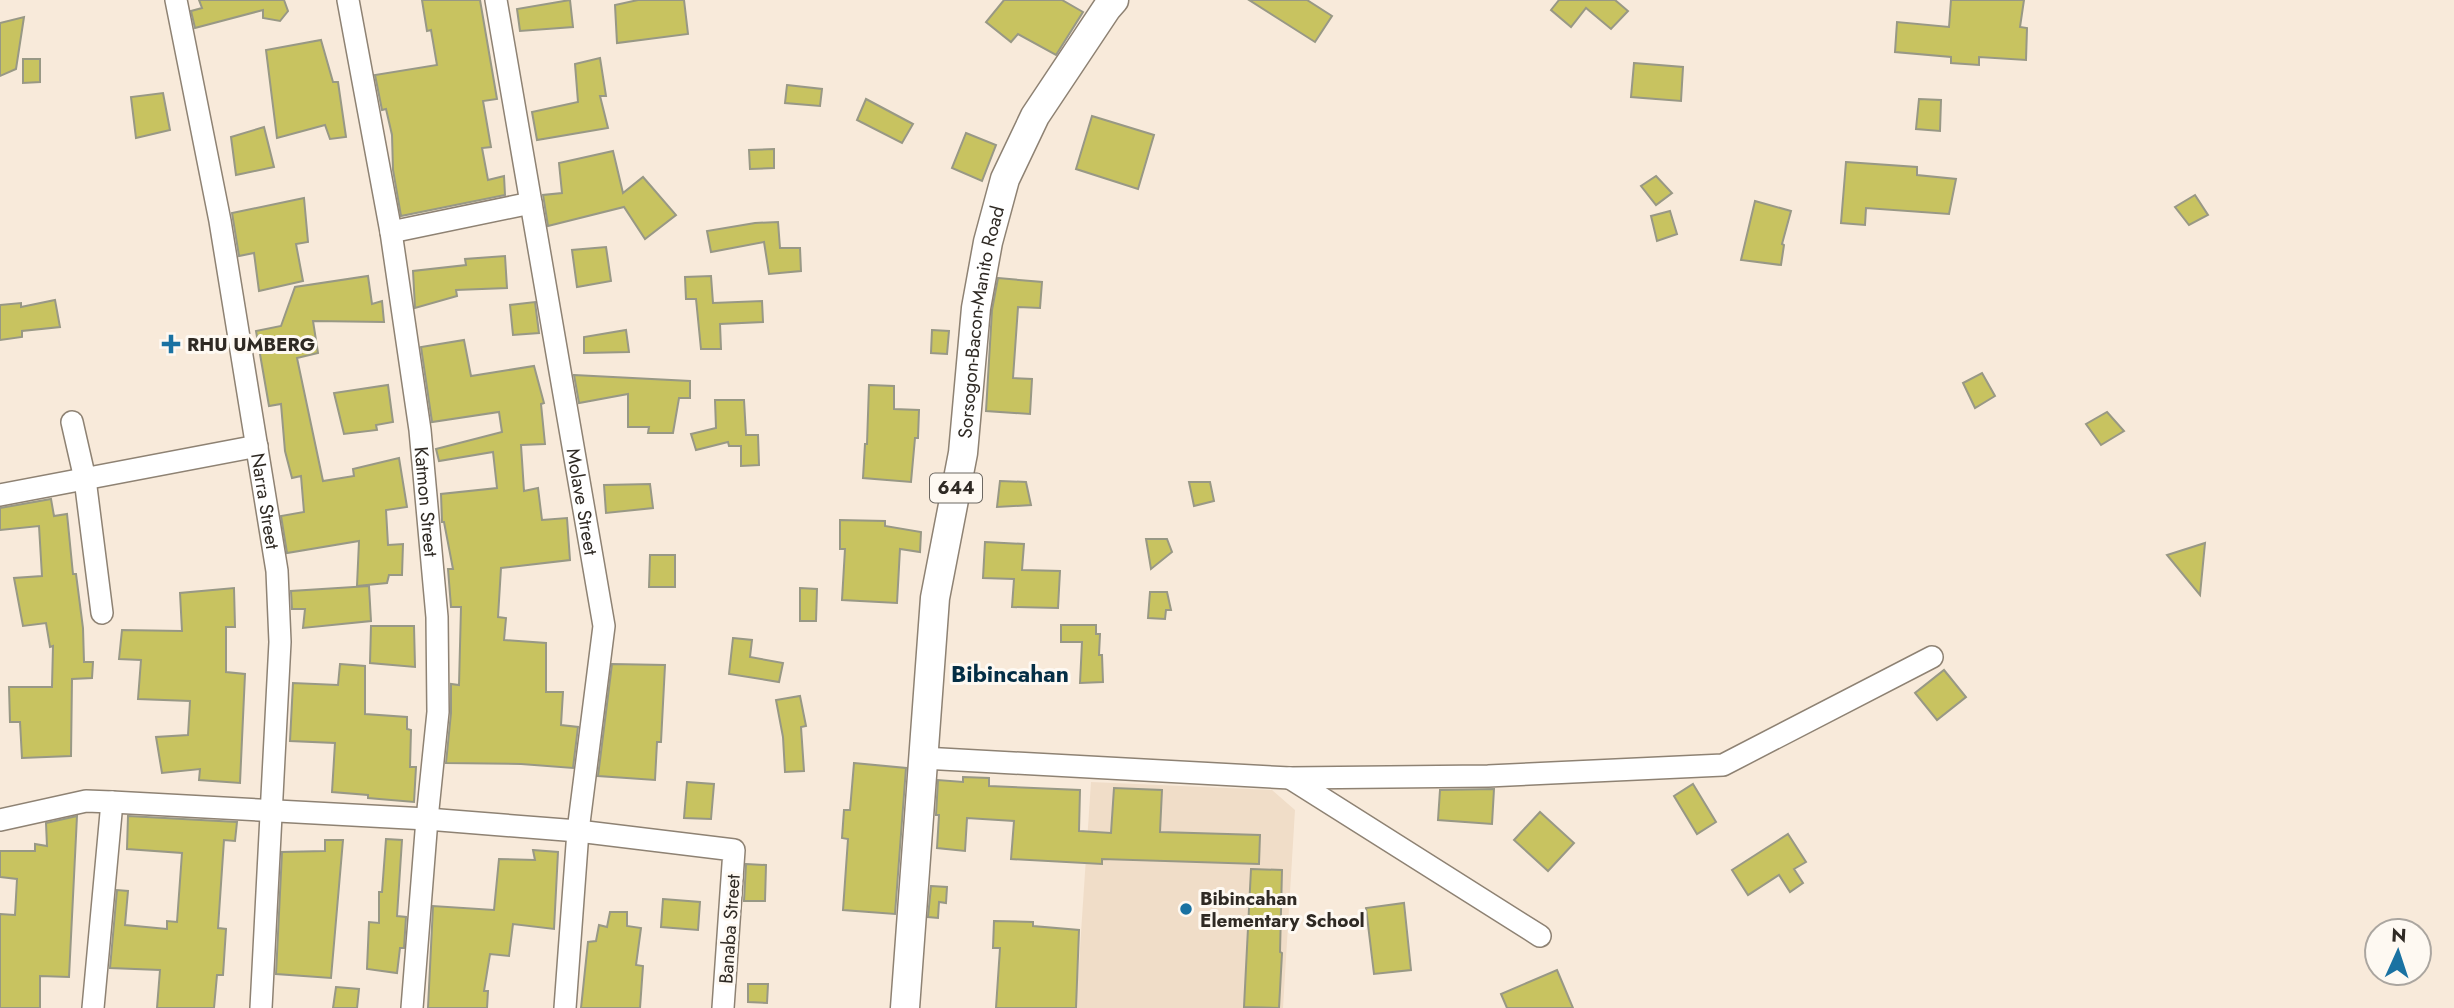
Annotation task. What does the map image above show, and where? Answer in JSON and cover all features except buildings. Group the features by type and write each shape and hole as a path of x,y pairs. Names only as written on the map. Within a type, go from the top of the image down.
{"main road":[{"name":"Sorsogon-Bacon-Manito Road","path":"905,1008 935,598 963,453 976,309 988,242 1005,179 1035,116 1106,3"}],"street":[{"name":"Narra Street","path":"176,0 220,221 277,571 280,642 261,1008"},
{"name":"Katmon Street","path":"348,0 391,232 420,430 437,617 438,712 412,1008"},
{"name":"Molave Street","path":"496,0 604,626 578,831 565,1008"},
{"path":"391,232 531,203"},
{"path":"72,422 85,479 102,613"},
{"path":"0,495 257,446"},
{"path":"923,758 1290,778 1501,776 1723,765 1932,657"},
{"path":"1290,778 1540,936"},
{"path":"0,820 86,801 427,819 578,831"},
{"path":"93,1008 112,802"},
{"name":"Banaba Street","path":"578,831 734,850 723,1008"}],"shaded area":[{"name":"Bibincahan Elementary School","path":"1091,782 1272,790 1295,810 1283,1008 1076,1008"}],"place":[{"name":"RHU UMBERG","path":"171,344"},
{"name":"Bibincahan Elementary School","path":"1186,909"}],"district":[{"name":"Bibincahan","path":"1010,674"}]}
